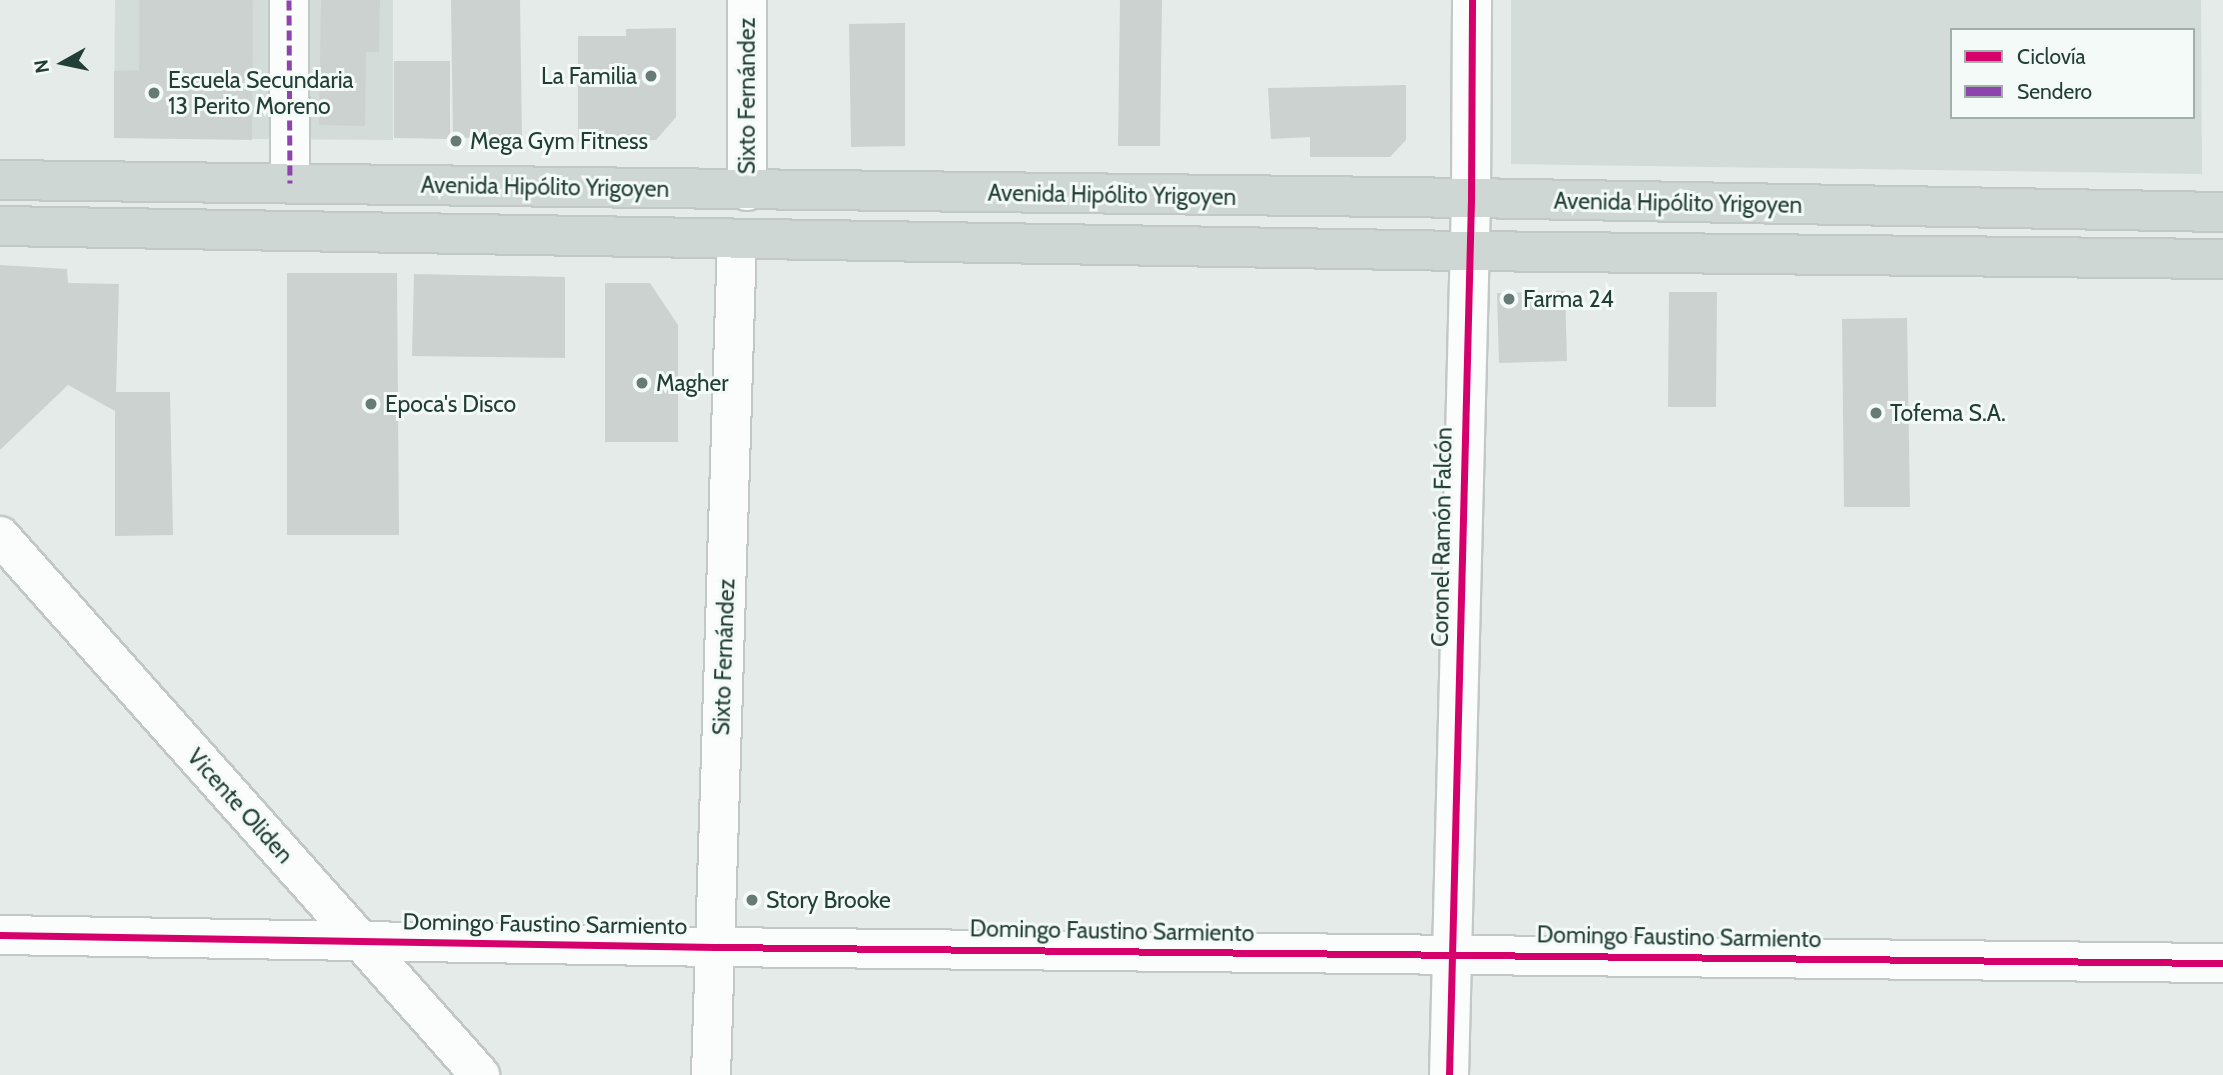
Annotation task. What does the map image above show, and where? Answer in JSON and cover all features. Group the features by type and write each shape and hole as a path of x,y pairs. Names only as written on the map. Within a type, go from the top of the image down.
{"main road":[{"name":"Avenida Hipólito Yrigoyen","path":"0,180 1471,198 2223,212"},
{"path":"0,226 1468,251 2223,259"}],"street":[{"path":"289,0 290,183"},
{"name":"Sixto Fernández","path":"747,0 747,191"},
{"name":"Coronel Ramón Falcón","path":"1449,1075 1471,198 1472,0"},
{"name":"Sixto Fernández","path":"711,1075 737,240"},
{"name":"Vicente Oliden","path":"0,536 480,1075"},
{"name":"Domingo Faustino Sarmiento","path":"0,935 715,947 2223,963"}],"shaded area":[{"path":"115,0 393,0 393,140 114,138"},
{"path":"1511,0 2201,0 2202,174 1511,164"}],"building":[{"path":"139,0 253,0 252,140 114,138 114,71 139,70"},
{"path":"321,0 380,0 379,52 366,52 365,126 319,125"},
{"path":"451,0 520,0 522,137 453,138"},
{"path":"1120,0 1162,0 1160,146 1118,146"},
{"path":"905,23 905,146 851,147 849,24"},
{"path":"676,28 676,117 656,140 578,142 578,36 626,36 626,29"},
{"path":"394,61 450,61 450,139 394,138"},
{"path":"1406,85 1406,140 1390,157 1310,157 1310,137 1271,139 1268,88"},
{"path":"0,265 67,269 68,283 119,284 116,392 170,392 173,535 115,536 115,411 68,385 0,450"},
{"path":"287,273 397,273 399,535 287,535"},
{"path":"414,274 565,277 565,358 412,356"},
{"name":"Magher","path":"605,283 650,283 678,325 678,442 605,442"},
{"path":"1565,291 1567,361 1499,363 1497,293"},
{"path":"1669,292 1717,292 1716,407 1668,407"},
{"name":"Tofema S.A.","path":"1907,318 1910,507 1844,507 1842,319"}],"marked path":[{"path":"289,0 290,183"}],"cycle path":[{"path":"1449,1075 1471,198 1472,0"},
{"path":"0,935 715,947 2223,963"}],"place":[{"name":"La Familia","path":"651,76"},
{"name":"Escuela Secundaria 13 Perito Moreno","path":"154,93"},
{"name":"Mega Gym Fitness","path":"456,141"},
{"name":"Farma 24","path":"1509,299"},
{"name":"Magher","path":"642,383"},
{"name":"Epoca's Disco","path":"371,404"},
{"name":"Tofema S.A.","path":"1876,413"},
{"name":"Story Brooke","path":"752,900"}]}
